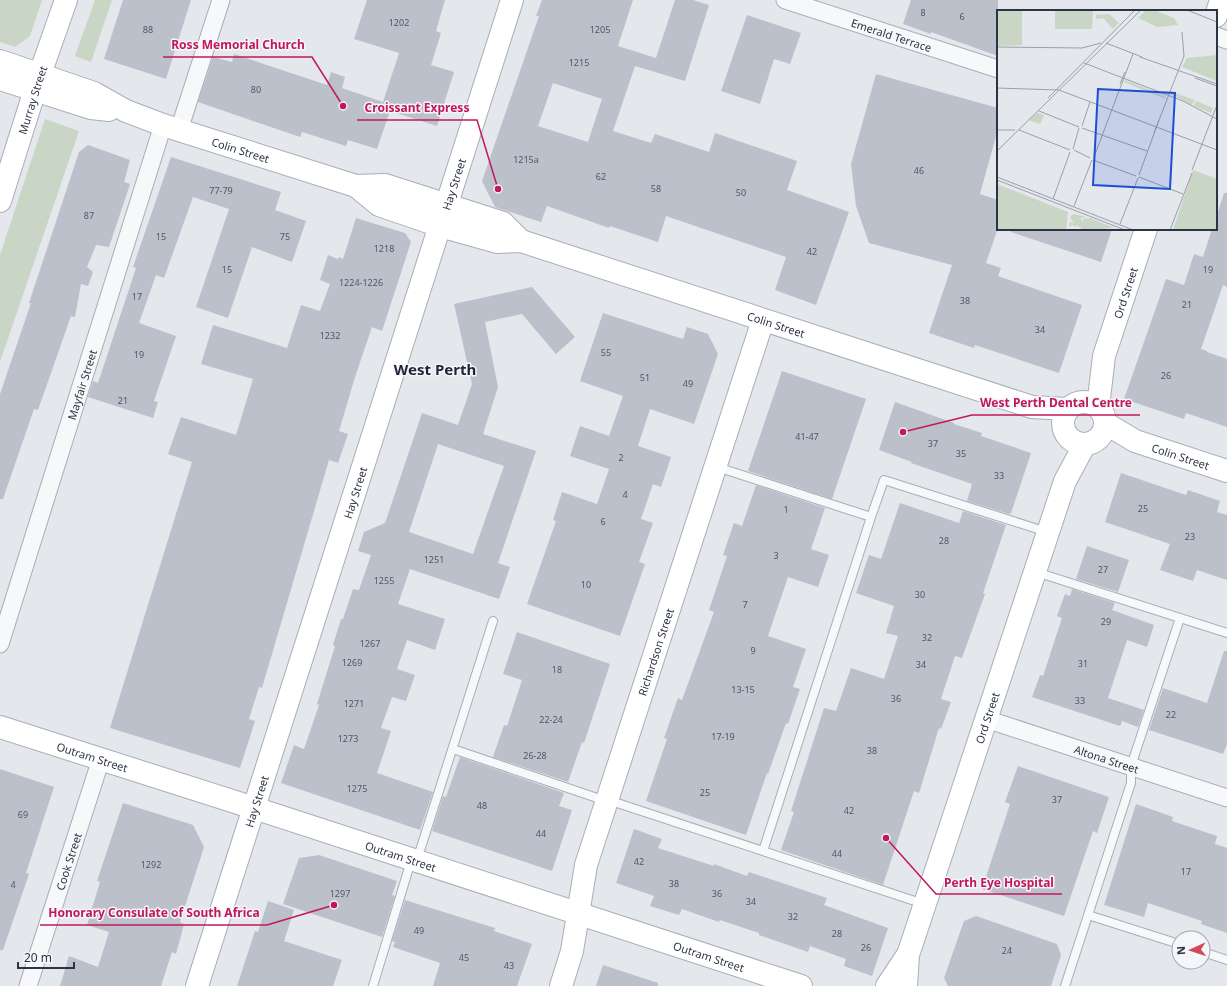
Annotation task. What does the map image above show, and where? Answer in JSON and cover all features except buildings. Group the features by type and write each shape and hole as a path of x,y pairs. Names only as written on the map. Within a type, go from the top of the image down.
{"street":[{"name":"Murray Street","path":"0,201 37,82 66,0"},
{"name":"Mayfair Street","path":"0,644 171,128 221,0"},
{"name":"Hay Street","path":"197,986 512,0"},
{"name":"Emerald Terrace","path":"785,0 997,70"},
{"path":"1217,13 1221,0"},
{"path":"1217,36 1227,40"},
{"name":"Colin Street","path":"0,61 37,82 91,108 126,111 171,128 356,186 379,205 444,215 497,242 521,241 1032,408 1075,428 1135,441 1227,471"},
{"name":"Colin Street","path":"0,79 37,82"},
{"name":"Ord Street","path":"906,986 908,955 924,904 1065,481 1075,428 1104,356 1146,230"},
{"name":"Richardson Street","path":"561,986 572,951 586,865 763,320"},
{"name":"Ord Street","path":"1101,415 1104,356"},
{"name":"Colin Street","path":"1075,428 1087,402 1101,415 1135,441"},
{"path":"1075,428 1101,435 1101,415"},
{"name":"Altona Street","path":"986,719 1227,798"},
{"name":"Outram Street","path":"0,727 801,986"},
{"name":"Cook Street","path":"28,986 100,759"},
{"name":"Ord Street","path":"887,986 908,955"}],"lane":[{"path":"715,467 871,516"},
{"path":"763,850 884,480 1048,532"},
{"path":"1035,571 1227,633"},
{"path":"1065,986 1131,783 1131,766 1180,618"},
{"path":"373,986 414,860 453,750 493,621"},
{"path":"453,750 763,850 924,904"},
{"path":"1088,915 1171,941"},
{"path":"1211,955 1227,960"}],"green space":[{"path":"0,0 42,0 30,36 15,47 0,42"},
{"path":"95,0 112,0 91,62 75,56"},
{"path":"45,119 79,131 0,362 0,255"}],"place":[{"name":"Ross Memorial Church","path":"343,106"},
{"name":"Croissant Express","path":"498,189"},
{"name":"West Perth Dental Centre","path":"903,432"},
{"name":"Perth Eye Hospital","path":"886,838"},
{"name":"Honorary Consulate of South Africa","path":"334,905"}],"district":[{"name":"West Perth","path":"435,369"}]}
